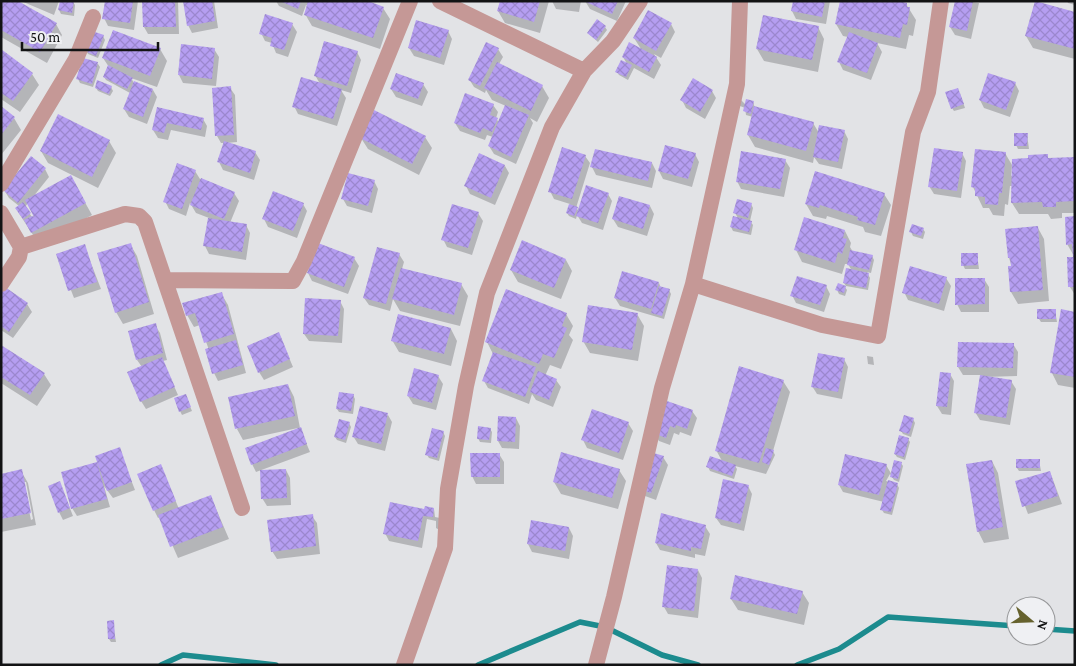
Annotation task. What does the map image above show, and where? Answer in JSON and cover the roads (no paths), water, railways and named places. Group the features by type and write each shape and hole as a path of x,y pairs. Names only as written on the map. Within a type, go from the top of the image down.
{"street":[{"path":"166,280 293,281 304,261 410,1"},
{"path":"440,1 584,71"},
{"path":"405,659 445,548 448,489 466,386 487,293 552,127 584,71 613,41 640,1"},
{"path":"596,665 614,597 662,388 693,284 736,84 740,1"},
{"path":"693,284 822,325 878,336 913,132 928,92 941,1"},
{"path":"1,184 76,59 93,17"},
{"path":"1,213 21,247 19,257 1,284"},
{"path":"21,247 130,214 138,216 146,222 242,508"}],"waterway":[{"path":"797,665 839,649 888,617 1006,625"},
{"path":"478,665 580,622 605,627 662,655 698,665"},
{"path":"1056,630 1075,631"},
{"path":"161,665 183,655 276,665"}]}
